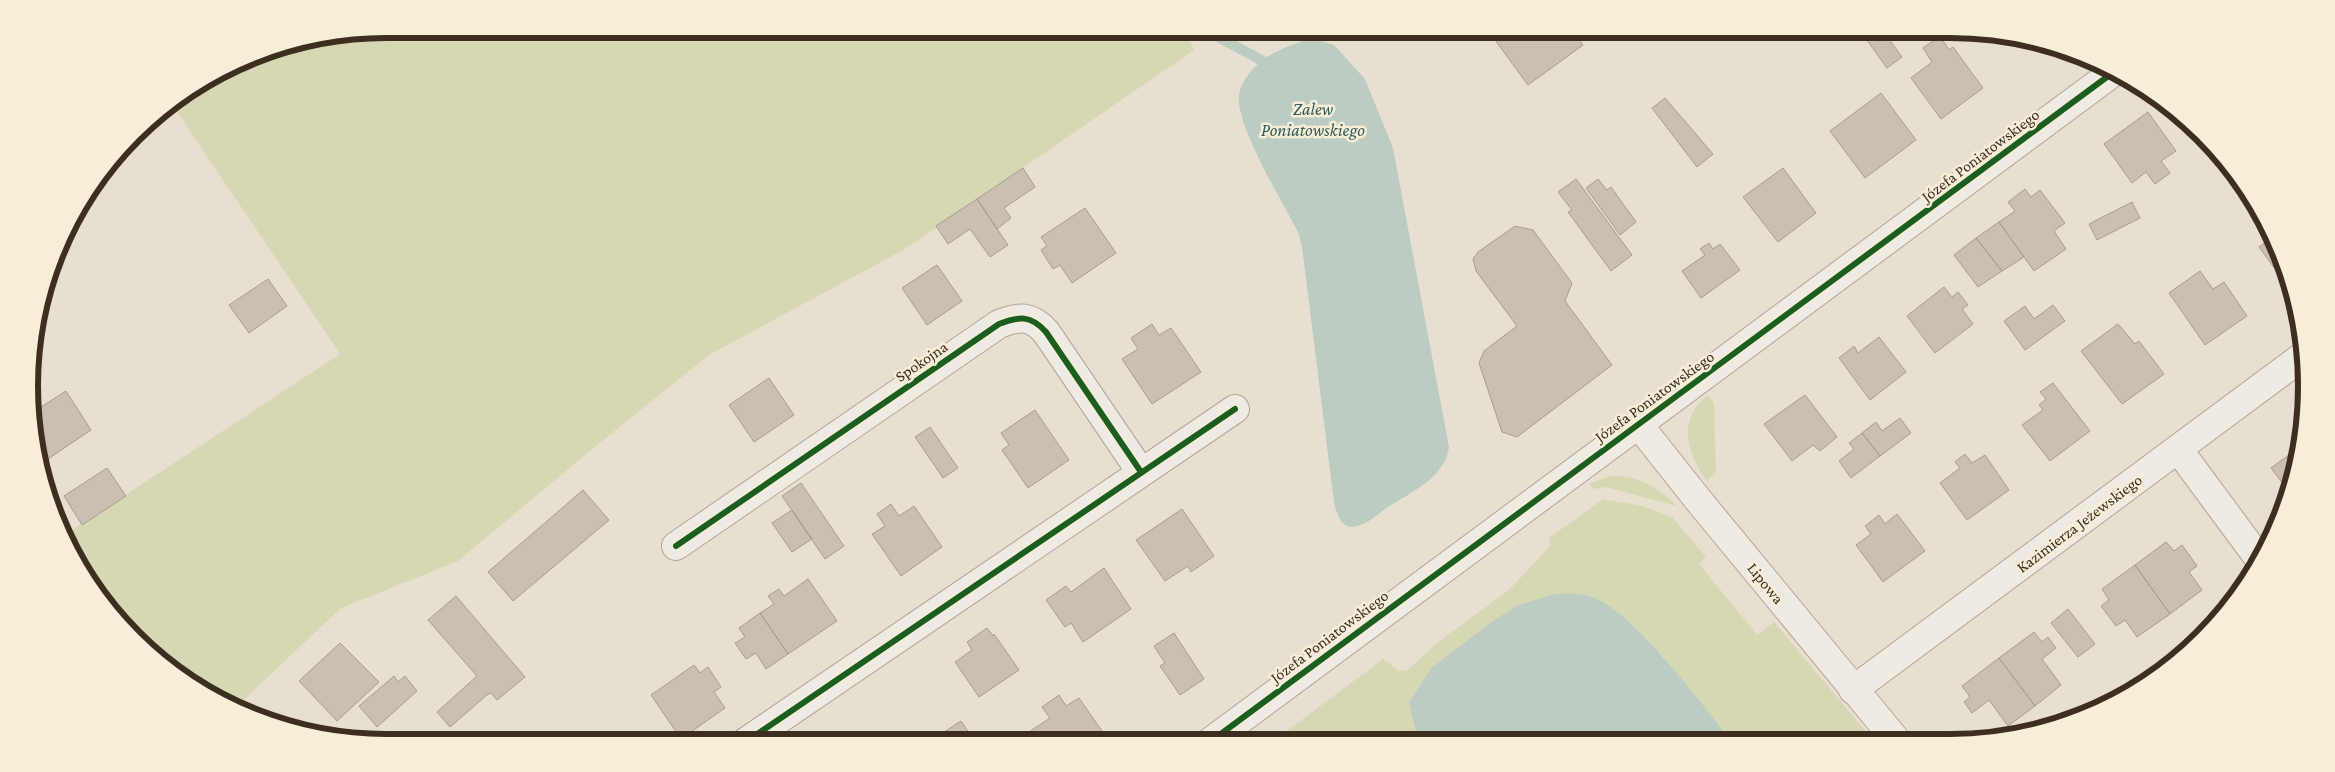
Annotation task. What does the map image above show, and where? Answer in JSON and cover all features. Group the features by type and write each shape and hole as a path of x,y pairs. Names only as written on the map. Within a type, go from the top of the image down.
{"street":[{"name":"Józefa Poniatowskiego","path":"1221,734 2109,76"},
{"name":"Spokojna","path":"676,546 999,324 1010,320 1023,318 1036,322 1046,332 1141,472"},
{"name":"Kazimierza Jeżewskiego","path":"1853,690 2297,361"},
{"path":"756,734 1234,409"},
{"name":"Lipowa","path":"1638,424 1699,502 1891,734"},
{"path":"2178,449 2255,553"}],"green space":[{"path":"363,38 1188,38 1194,50 905,249 709,355 458,561 341,608 241,703 192,676 156,648 124,616 96,580 69,532 340,354 175,109 192,96 232,73 274,56 318,44"},
{"path":"1708,395 1714,403 1716,472 1707,481 1694,459 1688,436 1692,415 1698,404"},
{"path":"1612,476 1640,480 1663,493 1677,506 1606,487 1595,489 1588,484"},
{"path":"1603,499 1642,506 1672,517 1706,557 1699,564 1757,635 1774,622 1868,734 1725,734 1661,654 1555,594 1518,605 1494,620 1431,668 1409,703 1416,734 1283,734 1383,659 1399,671 1407,670 1442,639 1509,590 1550,546 1549,538"}],"water":[{"name":"Zalew Poniatowskiego","path":"1311,38 1334,45 1365,79 1393,148 1449,447 1441,467 1426,483 1369,521 1352,527 1342,522 1334,503 1302,247 1298,232 1261,164 1244,125 1240,108 1239,95 1242,84 1260,62 1281,50"},
{"path":"1555,594 1589,596 1606,604 1645,638 1685,682 1726,734 1416,734 1409,703 1431,668 1494,620 1518,605"}],"building":[{"path":"1494,38 1578,38 1583,45 1528,85"},
{"path":"1865,38 1888,38 1902,57 1887,68"},
{"path":"1937,38 1941,38 1949,50 1953,47 1983,88 1941,119 1911,78 1932,62 1923,48"},
{"path":"1881,93 1916,140 1865,178 1830,131"},
{"path":"1665,98 1713,154 1697,167 1652,108"},
{"path":"2148,112 2176,151 2161,161 2170,173 2155,184 2146,172 2132,183 2104,144"},
{"path":"1023,168 1035,187 1004,208 1011,218 997,229 977,199"},
{"path":"1783,168 1816,213 1778,242 1743,197"},
{"path":"1576,179 1632,255 1611,271 1568,212 1572,210 1558,192"},
{"path":"1598,179 1607,190 1611,187 1636,222 1620,235 1586,188"},
{"path":"2025,189 2031,197 2040,190 2065,223 2054,231 2066,249 2034,271 1999,222 2015,211 2008,202"},
{"path":"977,199 1008,245 990,257 970,229 948,244 936,226"},
{"path":"2132,202 2140,218 2097,240 2089,224"},
{"path":"1085,208 1116,253 1072,283 1060,265 1053,269 1041,250 1047,246 1041,237"},
{"path":"1999,222 2024,257 2002,271 1976,238"},
{"path":"1515,226 1533,230 1572,283 1565,301 1612,365 1517,437 1502,432 1479,363 1484,351 1517,326 1476,271 1473,259 1478,252"},
{"path":"1976,238 2002,271 1978,287 1954,255"},
{"path":"2266,242 2279,275 2259,247"},
{"path":"1709,243 1713,249 1720,244 1740,270 1701,298 1682,271 1705,255 1700,249"},
{"path":"937,265 962,301 927,325 902,288"},
{"path":"2200,271 2213,289 2224,282 2247,316 2205,345 2169,293"},
{"path":"268,279 287,306 249,333 229,305"},
{"path":"1944,287 1952,297 1958,292 1968,305 1962,309 1973,324 1935,353 1907,316"},
{"path":"2053,305 2065,321 2025,350 2004,321 2025,306 2034,319"},
{"path":"1152,324 1159,335 1171,328 1201,372 1152,404 1122,359 1138,349 1131,338"},
{"path":"2118,324 2135,344 2139,341 2164,374 2122,404 2081,351"},
{"path":"1879,337 1906,372 1870,400 1839,358 1854,346 1858,353"},
{"path":"769,378 794,415 754,442 729,405"},
{"path":"2053,383 2090,431 2050,461 2022,425 2043,410 2039,405 2046,399 2040,392"},
{"path":"66,391 91,430 46,461 38,409"},
{"path":"1805,395 1837,437 1820,451 1813,445 1792,461 1764,424"},
{"path":"1035,410 1069,460 1028,488 1002,450 1009,445 1001,433"},
{"path":"1900,418 1911,433 1880,456 1862,433 1876,422 1882,431"},
{"path":"930,427 958,468 943,478 915,437"},
{"path":"1862,433 1880,456 1851,478 1839,461 1854,449 1849,443"},
{"path":"2291,453 2283,484 2271,468"},
{"path":"1965,454 1972,463 1985,455 2009,490 1967,520 1940,483 1960,468 1955,462"},
{"path":"107,468 126,496 82,525 64,496"},
{"path":"801,483 844,546 825,559 782,496"},
{"path":"583,490 609,520 513,601 488,572"},
{"path":"891,504 899,516 914,506 942,547 901,576 872,534 885,526 877,514"},
{"path":"1182,509 1214,556 1191,572 1188,566 1165,581 1136,540"},
{"path":"792,510 812,539 792,552 772,523"},
{"path":"1897,514 1925,551 1883,582 1856,545 1871,534 1865,526 1879,515 1885,524"},
{"path":"2166,542 2174,551 2182,545 2197,566 2189,572 2202,590 2170,614 2135,565"},
{"path":"2135,565 2170,614 2137,637 2125,620 2116,626 2101,606 2109,600 2102,589"},
{"path":"1104,568 1131,609 1083,642 1071,623 1065,627 1046,600 1066,586 1071,592"},
{"path":"808,579 837,621 788,654 760,613 774,604 768,596 779,589 784,596"},
{"path":"456,596 525,677 497,700 491,693 488,694 450,727 437,712 477,676 428,620"},
{"path":"2068,609 2095,644 2078,657 2051,623"},
{"path":"760,613 788,654 766,669 756,653 746,659 735,643 745,637 739,628"},
{"path":"987,628 993,636 994,634 1019,670 979,697 955,662 972,650 967,642"},
{"path":"2034,632 2042,642 2048,637 2056,648 2042,659 2061,685 2035,706 1999,658"},
{"path":"1174,633 1204,679 1180,695 1160,666 1165,663 1154,646"},
{"path":"340,643 379,682 337,721 299,681"},
{"path":"1999,658 2035,706 2008,726 1989,700 1972,713 1964,702 1970,697 1962,686"},
{"path":"694,665 700,673 708,667 721,687 714,692 725,708 688,734 678,734 651,695"},
{"path":"394,676 398,682 405,676 417,691 377,727 359,706"},
{"path":"1059,695 1066,706 1079,698 1104,734 1030,734 1029,732 1050,718 1042,707"},
{"path":"961,721 970,734 941,734"}],"waterway":[{"path":"1220,38 1263,61"}],"cycle path":[{"path":"1221,734 2108,76"},
{"path":"676,546 999,324 1013,319 1030,320 1046,332 1141,472"},
{"path":"757,734 1235,409"}]}
